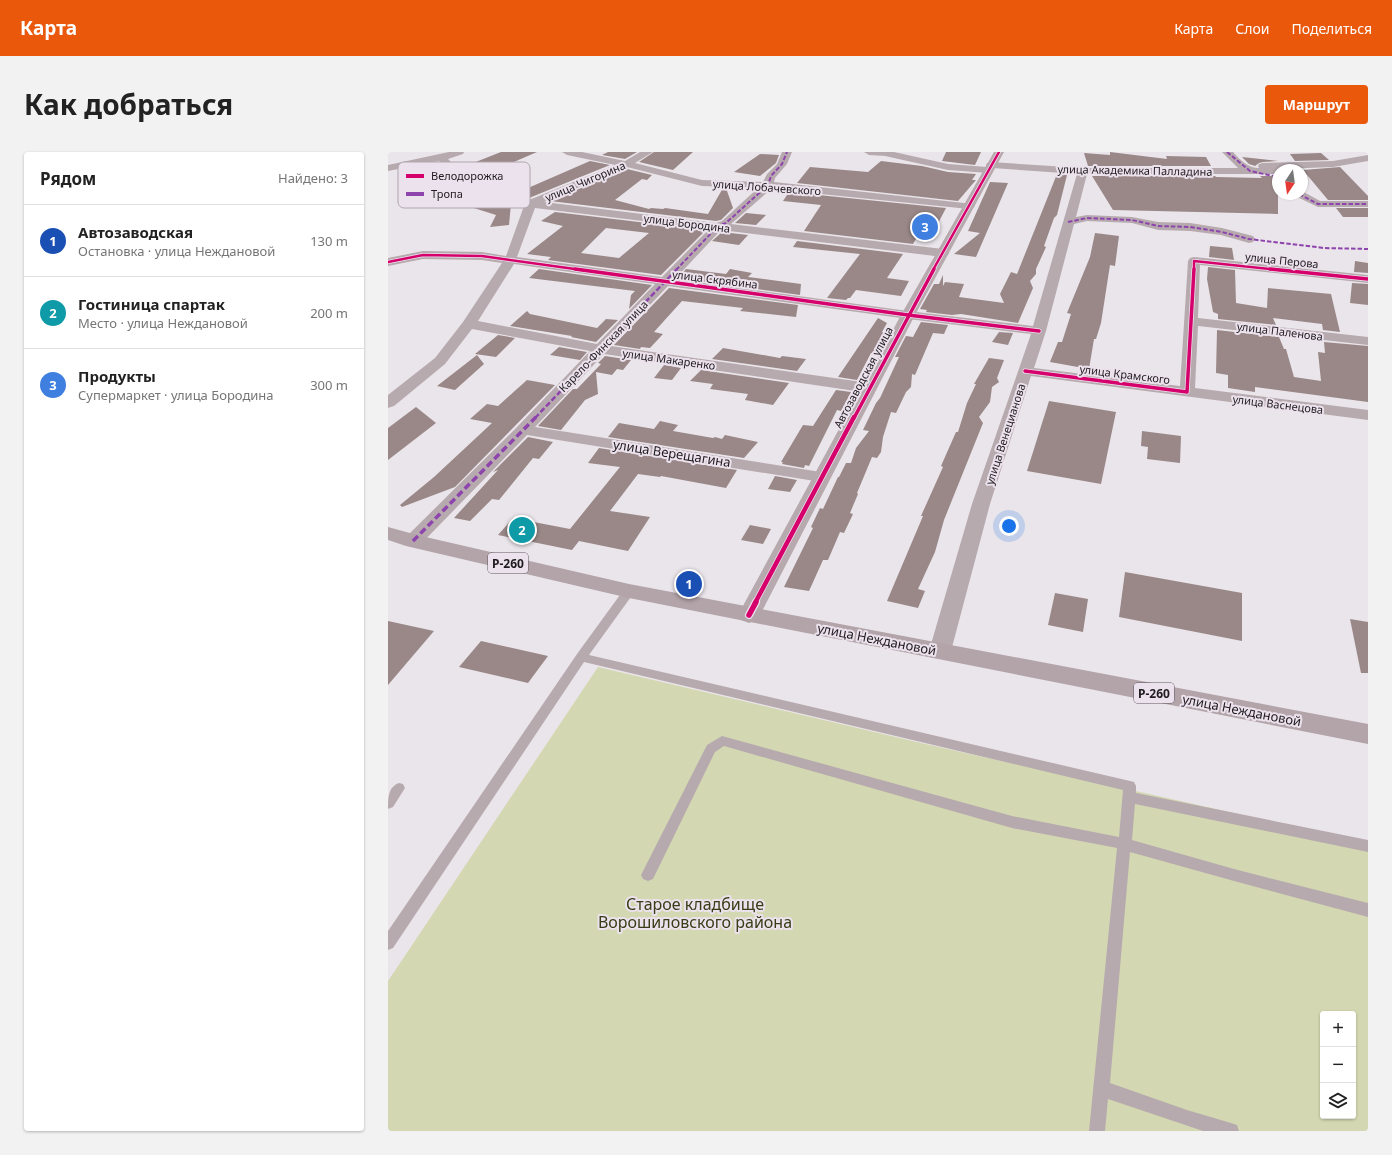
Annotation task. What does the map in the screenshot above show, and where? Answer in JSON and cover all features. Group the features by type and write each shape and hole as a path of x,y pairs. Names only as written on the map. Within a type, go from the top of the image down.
{"highway":[{"name":"улица Неждановой","path":"388,533 414,541 629,591 1368,734"}],"street":[{"path":"420,162 441,158 459,152"},
{"name":"улица Лобачевского","path":"567,152 702,182 768,185 969,206"},
{"name":"улица Чигорина","path":"530,204 626,164 648,152"},
{"name":"Карело-Финская улица","path":"414,541 523,430 718,226 726,223 768,185 770,177 781,166 784,155 787,152"},
{"name":"улица Академика Палладина","path":"869,152 948,167 990,167 1083,171 1245,168 1272,170"},
{"name":"Автозаводская улица","path":"749,615 908,315 999,152"},
{"path":"1227,152 1245,168 1272,175"},
{"name":"улица Бородина","path":"441,158 446,162"},
{"path":"1245,168 1333,164 1368,158"},
{"path":"388,168 398,166"},
{"name":"улица Венецианова","path":"940,651 981,504 1039,331 1083,171"},
{"path":"1308,172 1353,172"},
{"path":"1308,199 1318,204 1368,204"},
{"name":"улица Бородина","path":"530,204 943,253"},
{"name":"улица Чигорина","path":"388,403 440,361 469,324 510,260 529,208"},
{"path":"1068,222 1088,218 1132,220 1158,226 1190,227 1222,232 1249,239"},
{"name":"улица Скрябина","path":"388,262 429,255 482,256 908,315 1039,331"},
{"name":"улица Перова","path":"1194,261 1368,279"},
{"name":"улица Крамского","path":"1026,371 1187,392 1194,261"},
{"name":"улица Паленова","path":"1191,320 1368,341"},
{"name":"улица Макаренко","path":"469,324 601,349 869,388"},
{"name":"улица Васнецова","path":"1187,392 1368,415"},
{"name":"улица Верещагина","path":"523,430 821,477"}],"lane":[{"path":"388,943 581,657 629,591"},
{"path":"581,657 1130,786 1097,1131"},
{"path":"648,875 710,749 722,741 1012,822 1125,844 1234,875 1368,910"},
{"path":"388,803 399,788"},
{"path":"1129,796 1368,846"},
{"path":"1101,1088 1187,1118 1231,1131"}],"green space":[{"name":"Старое кладбище Ворошиловского района","path":"598,667 921,743 1368,843 1368,1131 388,1131 388,981"}],"building":[{"path":"501,152 537,152 514,162 476,162"},
{"path":"608,152 637,152 625,159 602,155"},
{"path":"654,152 693,152 673,170 639,162"},
{"path":"946,152 981,152 975,165 942,161"},
{"path":"1110,152 1167,159 1166,156 1206,157 1211,166 1088,166 1084,153 1110,155"},
{"path":"1321,153 1329,160 1295,161 1290,154"},
{"path":"760,154 779,155 776,163 760,176 734,172"},
{"path":"1242,157 1278,161 1263,162 1255,166 1249,164"},
{"path":"590,161 610,165 530,198 530,187"},
{"path":"881,161 922,166 948,172 976,174 972,180 976,180 958,201 797,183 810,167 868,172"},
{"path":"1340,167 1368,196 1368,200 1328,200 1308,176 1308,170"},
{"path":"627,169 652,175 647,180 642,179 615,200 649,209 665,208 708,214 723,188 726,188 733,208 721,220 716,221 550,201"},
{"path":"1057,174 1067,175 1057,215 1054,218 1044,246 1046,247 1036,269 1036,274 1030,281 1033,288 1018,323 961,314 952,315 926,312 927,310 920,309 934,284 939,284 943,275 943,286 945,282 964,284 959,297 1004,303 1000,294 1011,272 1017,274"},
{"path":"1092,176 1215,176 1262,178 1260,176 1272,176 1272,200 1278,200 1278,214 1113,210"},
{"path":"990,182 1008,183 976,257 954,254 980,233 968,231"},
{"path":"789,192 946,208 933,233 920,232 913,244 804,231 821,205 783,201"},
{"path":"474,208 511,208 509,225 490,227 496,215"},
{"path":"1336,208 1368,208 1368,217 1343,217"},
{"path":"555,212 706,230 661,275 548,260 551,257 527,254 563,226 541,221","holes":["606,228 649,233 619,258 581,253"]},
{"path":"746,213 766,215 756,225 735,223"},
{"path":"722,232 748,235 739,245 712,241"},
{"path":"1095,233 1119,236 1115,266 1110,265 1101,323 1096,339 1094,339 1089,369 1050,362 1058,342 1062,342 1071,314 1067,313 1090,257"},
{"path":"797,241 903,254 887,278 909,281 901,296 856,290 850,298 846,300 827,298 860,254 793,247"},
{"path":"1210,246 1232,248 1234,260 1209,257"},
{"path":"1355,261 1368,263 1368,273 1354,272"},
{"path":"1208,267 1235,270 1236,303 1267,308 1268,288 1331,294 1340,332 1323,330 1322,324 1273,318 1276,325 1218,319 1218,314 1213,312 1207,279"},
{"path":"539,269 652,285 629,309 631,295 635,291 529,278"},
{"path":"686,269 726,274 730,269 752,273 748,277 801,284 800,295 678,278"},
{"path":"1352,283 1368,284 1368,305 1350,303"},
{"path":"669,288 798,305 796,317 740,311 743,308 682,301 654,332 663,334 650,348 641,347 640,349 614,345"},
{"path":"527,311 530,314 597,328 606,319 618,320 596,342 571,337 572,336 510,326"},
{"path":"878,318 887,323 882,332 890,333 878,354 871,353 857,380 838,377"},
{"path":"921,322 948,325 944,334 933,333 915,375 912,374 911,387 906,392 896,413 891,412 883,437 881,452 877,458 872,457 850,513 853,514 844,533 840,532 828,560 823,560 809,591 784,587 813,528 811,527 820,508 823,509 846,463 851,463 856,448 869,431 863,430 899,357 895,357 906,336 913,337"},
{"path":"1217,330 1279,337 1284,349 1286,349 1294,377 1321,381 1318,352 1325,353 1324,342 1368,346 1368,402 1255,387 1255,392 1228,388 1228,375 1216,373"},
{"path":"999,332 1013,333 1008,345 992,342"},
{"path":"498,335 515,338 496,357 475,354"},
{"path":"559,347 587,352 580,360 550,355"},
{"path":"723,348 780,358 782,356 806,359 797,371 712,359"},
{"path":"477,355 484,364 455,390 437,386"},
{"path":"605,356 631,360 623,370 617,369 612,375 596,372 598,394 585,400 561,430 538,426 573,389 577,389 601,364 598,363"},
{"path":"989,358 1004,360 997,378 999,382 992,387 990,402 979,417 983,423 944,520 935,552 918,589 925,591 918,608 887,601 923,516 921,516 943,467 941,466 956,432 958,432 967,403 976,384 974,384"},
{"path":"664,365 681,368 672,380 654,378"},
{"path":"701,370 789,383 773,405 745,400 748,394 710,389 713,384 690,381"},
{"path":"527,380 555,385 455,487 402,507 400,505 434,477 492,423 470,419 487,404 498,406"},
{"path":"836,390 851,392 841,411 837,410 809,466 805,465 804,468 782,464 783,462 781,462 803,425 813,426"},
{"path":"1049,401 1116,412 1101,484 1027,471"},
{"path":"416,407 436,423 388,460 388,428"},
{"path":"660,421 678,425 673,431 722,439 725,435 758,442 744,458 608,437 619,423 654,429"},
{"path":"1142,431 1181,436 1180,463 1147,459 1148,447 1141,446"},
{"path":"528,437 553,442 539,459 533,458 499,500 492,499 470,521 454,518 498,470 493,472"},
{"path":"599,448 737,470 726,488 661,476 638,474 610,511 650,517 628,551 579,541 572,550 498,535 513,518 570,529 620,467 588,463"},
{"path":"775,476 797,480 790,492 768,489"},
{"path":"750,525 771,529 763,544 741,540"},
{"path":"1125,572 1242,593 1242,641 1119,617"},
{"path":"1055,593 1088,599 1083,632 1048,625"},
{"path":"1350,619 1368,622 1368,673 1361,673"},
{"path":"388,621 434,631 388,685"},
{"path":"481,641 548,656 528,683 459,667"}],"marked path":[{"path":"413,541 523,430 718,226 726,223 768,185 769,179 782,164 787,152"},
{"path":"1227,152 1250,171 1272,176"},
{"path":"1308,199 1318,204 1368,204"},
{"path":"1068,222 1087,218 1132,220 1158,226 1190,227 1222,232 1249,239 1324,248 1368,249"}],"cycle path":[{"path":"749,615 908,315 999,152"},
{"path":"388,262 423,255 482,256 908,315 1039,331"},
{"path":"1025,371 1187,392 1194,261 1368,279"}],"place":[{"name":"Продукты","path":"925,227"},
{"name":"Гостиница спартак","path":"522,530"},
{"name":"Автозаводская","path":"689,584"}]}
